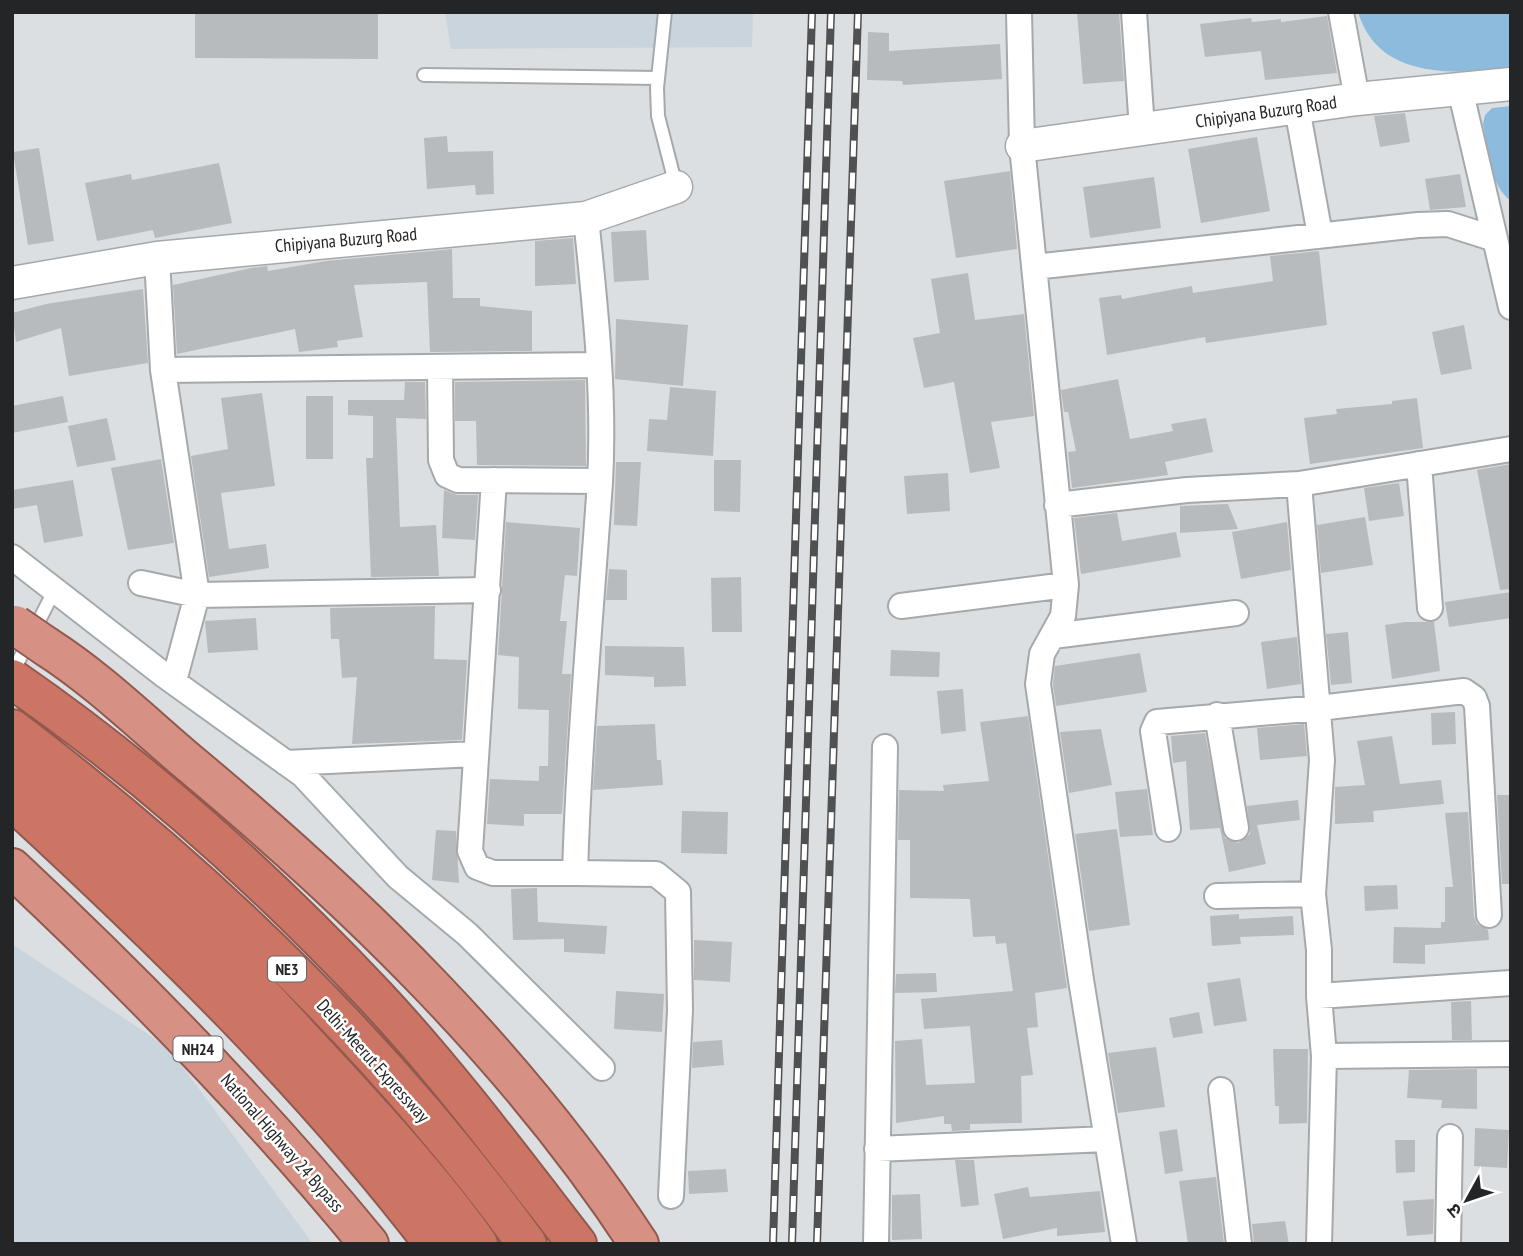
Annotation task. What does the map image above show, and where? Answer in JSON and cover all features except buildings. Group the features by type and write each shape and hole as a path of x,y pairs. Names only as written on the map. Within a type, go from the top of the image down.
{"highway":[{"path":"14,625 47,647 225,792 387,941 512,1074 603,1189 639,1244"},
{"path":"13,678 123,763 249,871 376,998 484,1123 577,1244"},
{"name":"Delhi-Meerut Expressway","path":"12,729 100,795 299,980 402,1088 527,1244"},
{"name":"Delhi-Meerut Expressway","path":"12,769 51,797 108,847 235,966 364,1105 478,1244"},
{"path":"12,800 215,995 335,1124 434,1244"},
{"name":"National Highway 24 Bypass","path":"12,868 126,975 223,1076 306,1168 369,1244"}],"street":[{"path":"1019,12 1021,146 1066,585 1063,616 1042,654 1038,684 1124,1244"},
{"path":"1134,12 1142,130"},
{"path":"1341,12 1357,99"},
{"name":"Chipiyana Buzurg Road","path":"1021,146 1357,99 1511,84"},
{"path":"1460,89 1511,307"},
{"path":"1297,108 1320,235"},
{"name":"Chipiyana Buzurg Road","path":"12,284 157,258 586,218 676,187"},
{"path":"575,873 590,574 600,481 599,365 586,218"},
{"path":"1034,267 1437,224 1495,239"},
{"path":"157,258 163,370 197,595 174,681"},
{"path":"163,370 599,365"},
{"path":"440,367 441,460 447,475 458,480 600,481"},
{"path":"1057,505 1187,490 1299,484 1511,449"},
{"path":"1419,464 1430,608"},
{"path":"494,480 470,851 477,867 493,873 656,874 678,892 680,1010 671,1196"},
{"path":"1299,484 1322,760 1313,894 1320,950 1319,996 1324,1056 1319,1244"},
{"path":"12,557 286,763 325,796 398,877 467,934 602,1068"},
{"path":"141,583 197,595 488,590"},
{"path":"901,606 1066,585"},
{"path":"1053,636 1236,613"},
{"path":"1168,830 1154,726 1163,719 1319,708 1464,691 1474,698 1489,915"},
{"path":"1217,715 1236,828"},
{"path":"876,1244 885,747"},
{"path":"286,763 475,754"},
{"path":"1217,896 1313,894"},
{"path":"1319,996 1511,983"},
{"path":"1324,1056 1511,1054"},
{"path":"1221,1090 1239,1244"},
{"path":"1448,1244 1450,1138"},
{"path":"877,1149 1106,1139"}],"lane":[{"path":"665,12 658,78 658,116 676,187"},
{"path":"424,75 658,78"},
{"path":"13,678 55,589"}],"shaded area":[{"path":"445,12 753,12 752,47 451,49"},
{"path":"12,944 169,1048 313,1244 12,1244"}],"water":[{"path":"1358,12 1511,12 1511,71 1443,71 1400,61 1383,50 1368,34"},
{"path":"1511,106 1511,201 1498,186 1494,176 1483,124 1485,115 1492,108"}],"railway":[{"path":"773,1244 812,12"},
{"path":"792,1244 831,12"},
{"path":"817,1244 858,12"}]}
